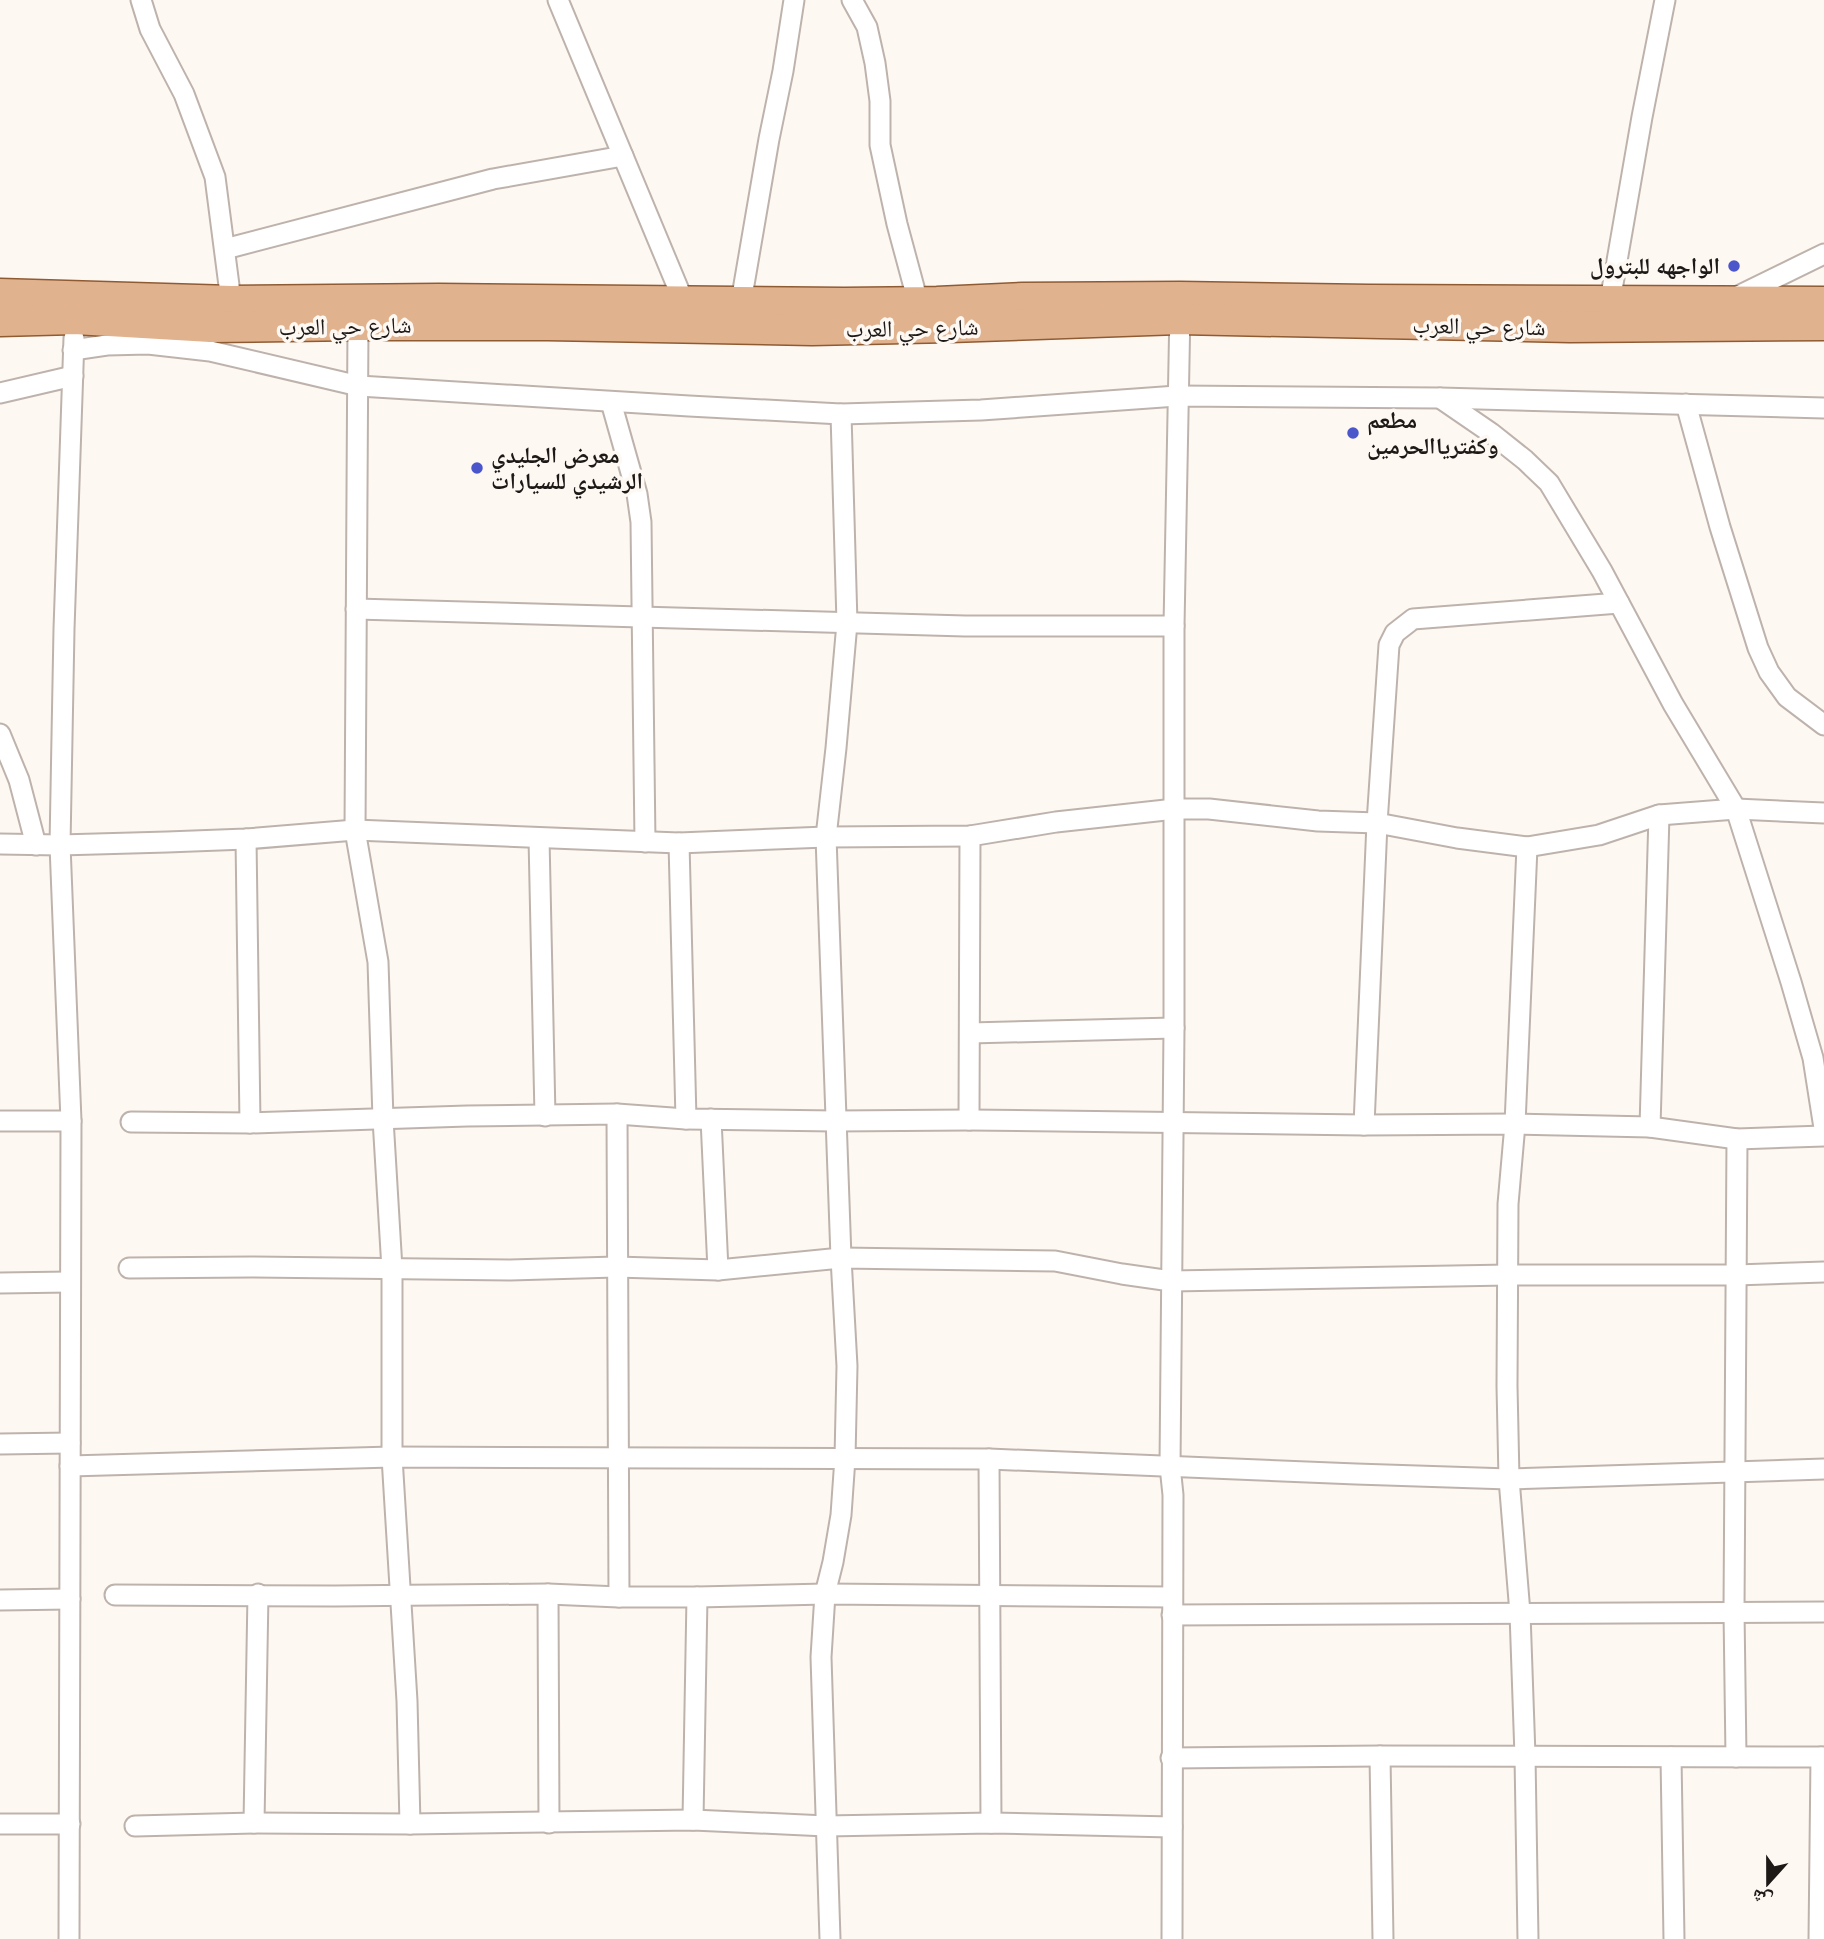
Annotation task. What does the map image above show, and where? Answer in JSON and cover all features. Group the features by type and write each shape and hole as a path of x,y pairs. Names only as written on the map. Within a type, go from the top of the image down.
{"main road":[{"name":"شارع حي العرب","path":"0,294 231,301 741,302 776,316 951,327 1180,308 1382,300 1610,301 1647,314 1727,302 1824,302"},
{"name":"شارع حي العرب","path":"0,321 75,319 211,327 534,325 776,316 918,302 1023,298 1373,324 1647,314 1824,325"}],"street":[{"path":"141,0 150,29 184,94 215,177 231,301"},
{"path":"741,302 794,0"},
{"path":"852,0 867,27 875,63 880,101 880,145 918,302"},
{"path":"1610,301 1665,0"},
{"path":"565,1 623,156 683,300"},
{"path":"225,249 493,179 623,156"},
{"path":"1727,302 1824,254"},
{"path":"1172,1939 1173,1495 1170,1466 1174,626 1180,308"},
{"path":"69,1939 71,1121 60,845 64,629 75,319"},
{"path":"358,325 355,830 378,962 383,1119 392,1269 393,1457 407,1701 410,1824"},
{"path":"73,350 107,345 148,344 210,351 359,386 841,414 981,410 1177,396 1440,398 1824,408"},
{"path":"0,393 72,376"},
{"path":"1440,398 1491,433 1525,460 1549,484 1602,571 1673,704 1736,809 1791,982 1812,1058 1824,1128"},
{"path":"611,402 640,512 645,842"},
{"path":"1686,404 1720,527 1758,648 1769,672 1787,697 1824,726"},
{"path":"830,1939 821,1657 825,1594 841,1515 847,1366 835,1121 826,837 847,623 841,414"},
{"path":"1364,1125 1377,822 1389,645 1395,633 1413,620 1619,603"},
{"path":"356,609 965,626 1174,626"},
{"path":"0,734 19,780 36,845"},
{"path":"0,844 60,845 246,839 355,830 679,843 826,837 970,836 1056,822 1209,809 1318,821 1377,822 1457,838 1527,847 1599,835 1659,816 1736,809 1824,813"},
{"path":"1650,1127 1659,816"},
{"path":"970,836 970,1120"},
{"path":"539,838 545,1116"},
{"path":"246,839 250,1122"},
{"path":"679,843 686,1118"},
{"path":"1527,847 1515,1124 1508,1204 1507,1275 1509,1479 1520,1613 1528,1939"},
{"path":"970,1033 1174,1028"},
{"path":"617,1114 619,1597"},
{"path":"131,1122 617,1114 835,1121 1515,1124 1650,1127 1737,1139 1824,1136"},
{"path":"711,1119 718,1270"},
{"path":"0,1121 71,1121"},
{"path":"1736,1757 1734,1472 1737,1139"},
{"path":"129,1268 510,1270 617,1267 718,1270 841,1258 1055,1261 1171,1281 1824,1272"},
{"path":"0,1283 71,1282"},
{"path":"0,1444 70,1443"},
{"path":"70,1466 393,1457 989,1459 1509,1479 1824,1469"},
{"path":"989,1459 990,1823"},
{"path":"254,1823 258,1594"},
{"path":"548,1594 549,1823"},
{"path":"115,1595 548,1594 697,1597 825,1594 989,1596 1172,1606 1520,1613 1824,1612"},
{"path":"693,1820 697,1597"},
{"path":"0,1600 70,1599"},
{"path":"1380,1756 1383,1939"},
{"path":"1671,1757 1674,1939"},
{"path":"1171,1758 1822,1757 1819,1939"},
{"path":"135,1826 693,1820 826,1826 990,1823 1172,1826"},
{"path":"0,1824 70,1824"}],"place":[{"name":"الواجهه للبترول","path":"1734,266"},
{"name":"مطعم وكفترياالحرمين","path":"1353,433"},
{"name":"معرض الجليدي الرشيدي للسيارات","path":"477,468"}]}
